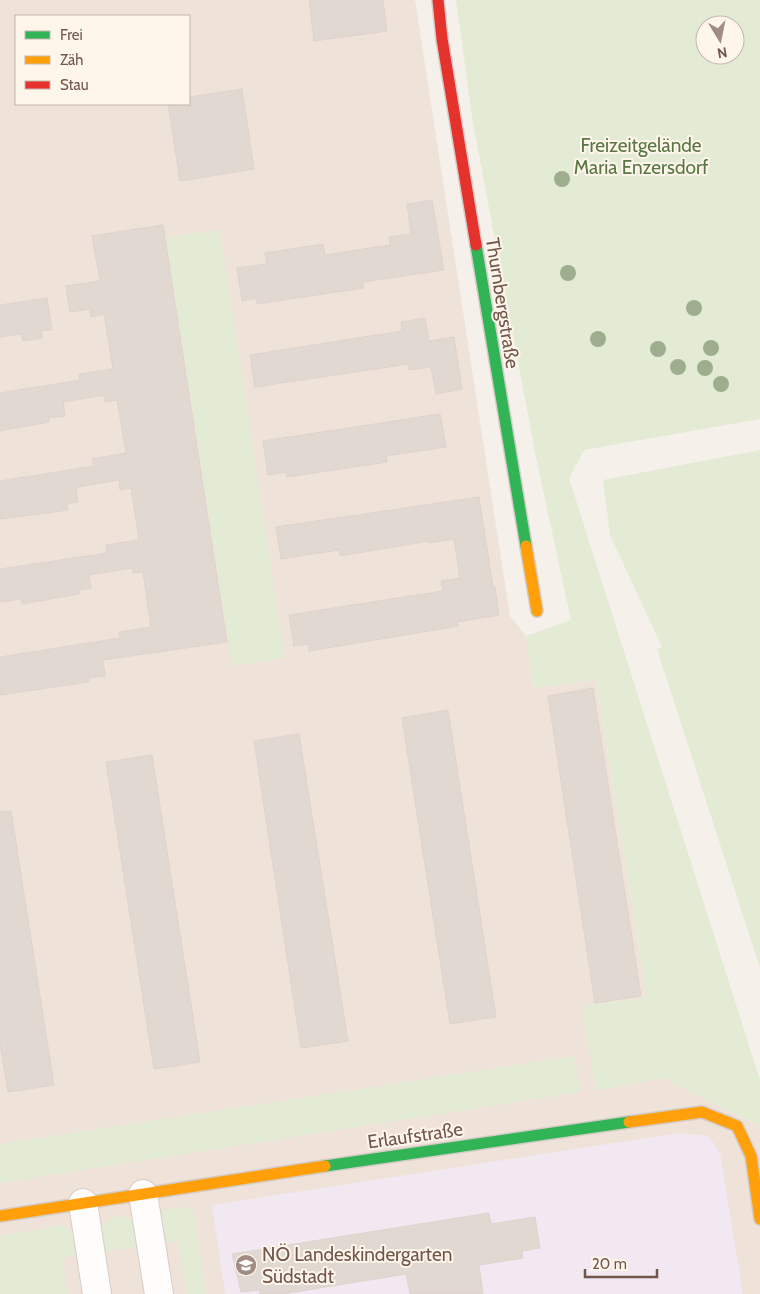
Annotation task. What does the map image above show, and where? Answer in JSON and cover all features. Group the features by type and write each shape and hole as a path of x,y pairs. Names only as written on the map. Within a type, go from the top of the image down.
{"street":[{"name":"Thurnbergstraße","path":"438,0 442,40 537,611"},
{"name":"Erlaufstraße","path":"0,1216 446,1148 702,1112 737,1126 751,1156 760,1219"},
{"path":"142,1194 159,1294"},
{"path":"83,1203 97,1294"}],"shaded area":[{"path":"0,0 415,0 510,616 526,636 533,688 596,680 647,997 596,1090 664,1078 760,1126 760,1294 0,1294"},
{"path":"679,1133 709,1136 720,1153 743,1294 225,1294 212,1205"}],"green space":[{"name":"Freizeitgelände Maria Enzersdorf","path":"456,0 760,0 760,419 584,450 569,478 760,1080 760,1126 664,1078 596,1091 582,1006 647,997 596,680 533,688 526,636 571,620 536,457 473,123"},
{"path":"220,229 285,658 232,666 166,238"},
{"path":"760,450 760,968 657,649 662,647 610,535 603,480"},
{"path":"575,1056 580,1092 0,1183 0,1144"},
{"path":"193,1207 206,1294 187,1294 178,1241 158,1244 158,1216 168,1209"},
{"path":"119,1215 130,1220 136,1226 143,1246 100,1252 100,1229 106,1222"},
{"path":"63,1225 77,1236 81,1255 62,1258 68,1294 0,1294 0,1236"}],"building":[{"path":"309,0 383,0 387,31 314,41"},
{"path":"242,89 254,169 180,181 168,105 190,105 190,97"},
{"path":"432,200 444,270 363,282 363,288 257,304 256,298 242,301 237,268 267,264 265,253 323,244 325,255 390,245 389,237 411,234 407,204"},
{"path":"163,225 227,642 103,660 105,676 88,678 89,682 0,695 0,657 120,638 119,632 151,627 143,572 133,573 132,568 89,575 91,588 79,590 79,594 22,604 21,599 0,602 0,569 107,553 106,545 139,540 131,488 120,490 119,480 76,487 78,502 67,504 68,510 0,519 0,481 94,466 92,459 126,453 117,400 105,402 104,395 63,402 65,416 49,418 49,422 0,431 0,393 80,380 79,374 113,369 104,314 91,317 90,309 70,312 66,286 100,281 92,236"},
{"path":"47,298 52,330 41,331 42,338 23,341 21,334 0,337 0,305"},
{"path":"425,318 429,341 454,337 462,389 436,394 431,367 409,370 408,364 255,387 250,355 402,331 401,322"},
{"path":"440,414 446,447 386,456 387,462 287,477 286,472 268,475 263,441"},
{"path":"479,497 499,615 457,622 458,626 309,651 309,644 294,646 289,615 443,591 441,581 460,578 454,539 428,543 428,541 340,556 339,550 281,559 276,527"},
{"path":"593,688 641,996 595,1003 548,696"},
{"path":"448,710 496,1017 450,1024 402,718"},
{"path":"299,734 348,1041 301,1048 254,741"},
{"path":"152,755 200,1062 154,1069 106,762"},
{"path":"11,811 54,1085 8,1092 0,1043 0,812"},
{"path":"489,1213 491,1224 535,1217 540,1248 522,1251 523,1258 479,1265 483,1294 410,1294 406,1274 283,1294 260,1294 259,1290 241,1292 232,1254"}],"traffic: fast":[{"path":"476,245 526,546"},
{"path":"325,1166 629,1122"}],"traffic: slow":[{"path":"526,546 537,611"},
{"path":"629,1122 702,1112 737,1126 751,1156 760,1219"},
{"path":"0,1216 325,1166"}],"traffic: jam":[{"path":"438,0 442,39 476,245"}],"place":[{"name":"NÖ Landeskindergarten Südstadt","path":"246,1265"}]}
